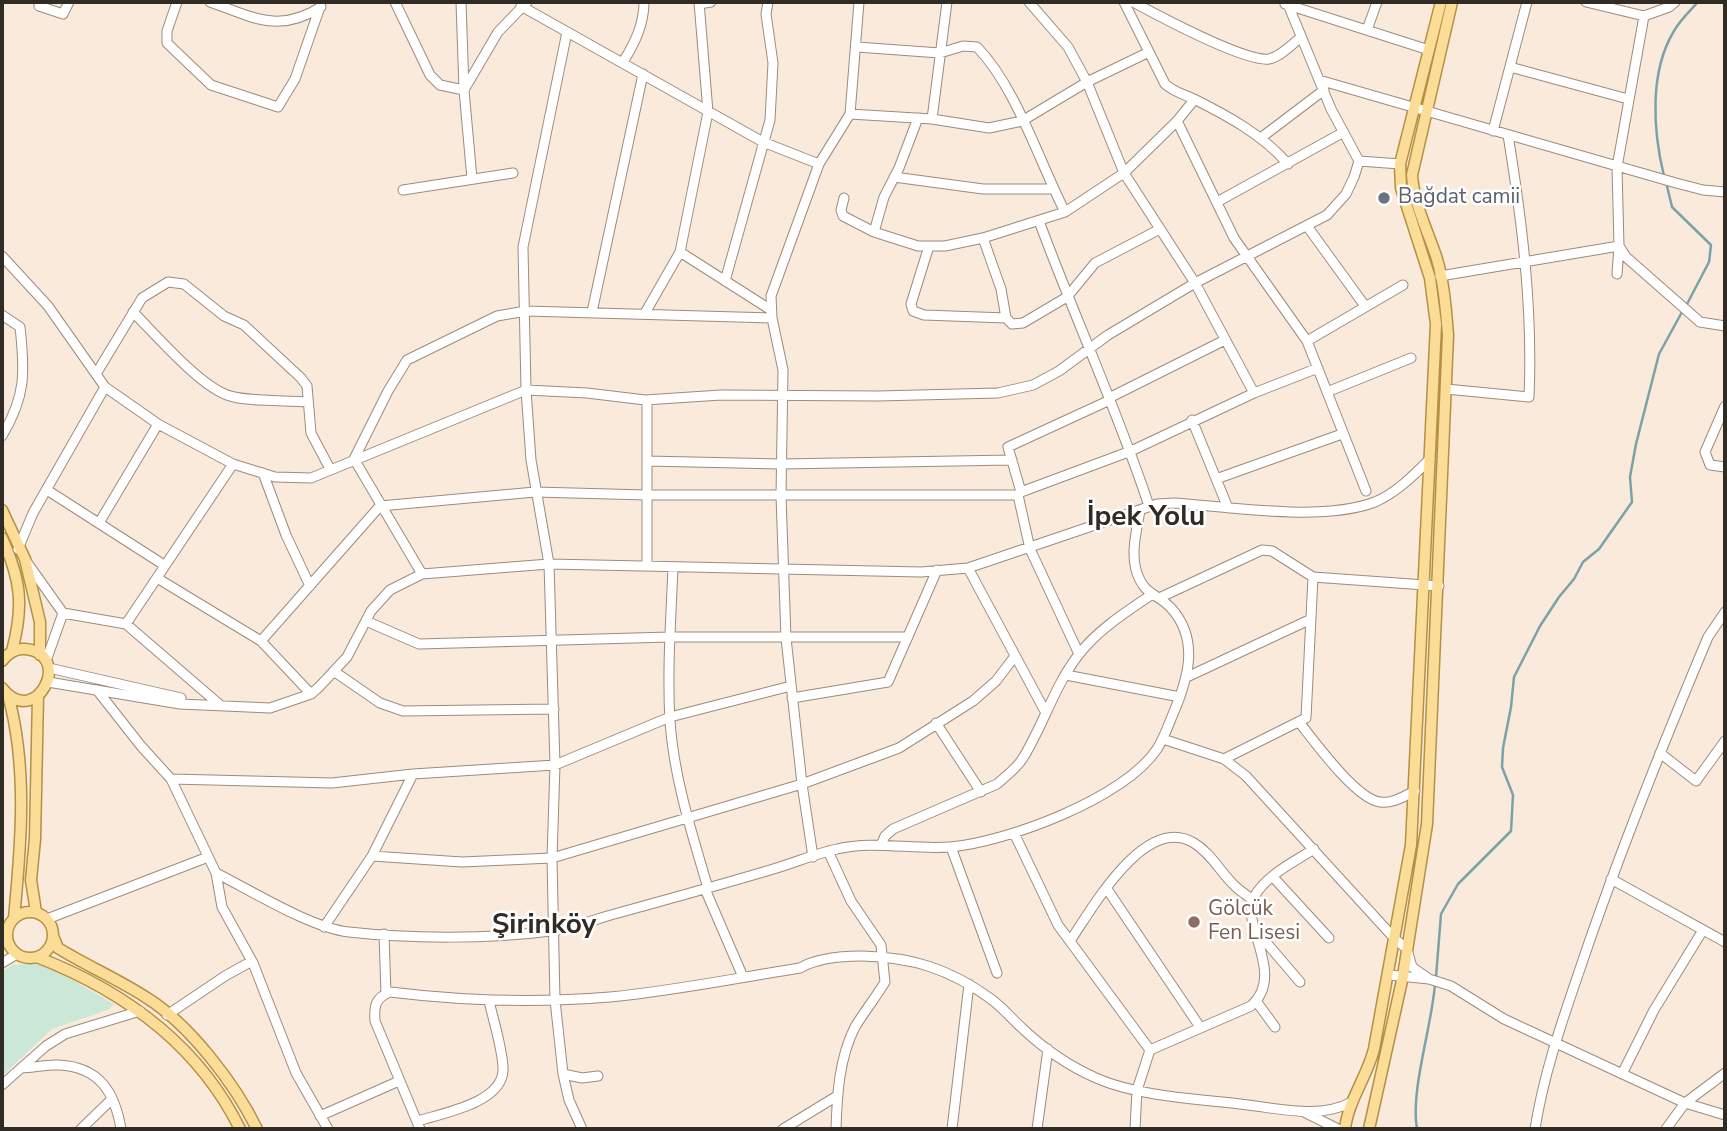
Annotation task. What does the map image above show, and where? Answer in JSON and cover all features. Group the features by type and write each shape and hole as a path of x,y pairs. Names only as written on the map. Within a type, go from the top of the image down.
{"main road":[{"path":"1345,1129 1352,1102 1371,1060 1389,975 1411,845 1436,352 1433,298 1425,261 1401,188 1401,164 1440,2"},
{"path":"1369,1129 1403,976 1427,824 1448,335 1440,275 1415,197 1412,175 1452,2"},
{"path":"2,510 25,559 40,622 48,682 38,696 31,880 41,916 52,928 58,948 151,1000 193,1038 245,1104 257,1129"},
{"path":"2,538 15,565 19,585 19,624 5,656"},
{"path":"5,656 26,649 45,661"},
{"path":"5,692 23,700 38,696"},
{"path":"5,692 17,729 20,756 19,847 14,919 4,939 17,954 30,958 37,957 48,949 53,936"},
{"path":"14,919 24,912 41,916"},
{"path":"37,957 69,970 141,1011 190,1056 213,1083 240,1129"},
{"path":"1352,1102 1362,1101 1373,1110"}],"street":[{"path":"40,2 39,6 63,14 69,2"},
{"path":"177,2 167,31 167,43 211,85 278,107 295,79 322,4"},
{"path":"210,2 261,20 283,23 308,14 322,4"},
{"path":"395,2 430,75 440,85 464,90"},
{"path":"461,2 464,90 472,179"},
{"path":"623,62 634,45 643,19 644,2"},
{"path":"645,313 680,253 708,112 699,3 711,2"},
{"path":"726,281 770,120 773,63 766,14 768,2"},
{"path":"813,857 786,638 781,496 783,370 771,296 819,164 850,114 859,2"},
{"path":"932,118 947,2"},
{"path":"1029,2 1068,47 1087,82 1124,173 1195,283 1254,393"},
{"path":"1124,2 1165,84 1173,91 1262,137 1288,164"},
{"path":"1133,2 1189,31 1257,58 1270,59 1300,38"},
{"path":"1310,13 1314,2"},
{"path":"1367,30 1377,2"},
{"path":"1493,131 1527,2"},
{"path":"1586,2 1644,16 1675,2"},
{"path":"2,257 48,306 105,387 158,424 233,464 287,479 311,478 526,390 647,400 721,395 998,393 1033,385 1059,371 1090,347 1195,283 1307,226 1327,215 1338,205 1354,177 1359,161 1342,133 1285,3"},
{"path":"1285,3 1429,50"},
{"path":"464,90 498,32 524,4 567,32 708,112 764,142 819,164"},
{"path":"1617,274 1617,167 1644,16"},
{"path":"567,32 523,247 526,390 535,492 549,564 555,765 552,858 555,1000 563,1074 569,1100 582,1129"},
{"path":"857,47 940,53 963,46 977,47 993,66 1016,106 1065,212"},
{"path":"850,114 932,118 989,128 1022,121 1087,82 1149,52"},
{"path":"1510,67 1628,99"},
{"path":"592,312 643,74"},
{"path":"1319,80 1617,167 1703,190 1725,192"},
{"path":"1262,137 1324,90"},
{"path":"844,198 841,209 843,216 874,232 918,246 945,246 983,238 1065,212 1124,173 1177,121 1194,100"},
{"path":"874,232 884,197 918,118"},
{"path":"1177,121 1234,237 1307,341 1366,491"},
{"path":"1217,202 1342,133"},
{"path":"1446,389 1529,397 1530,330 1521,216 1508,135"},
{"path":"1359,161 1401,164"},
{"path":"403,190 513,173"},
{"path":"894,177 983,189 1053,189"},
{"path":"216,873 324,927 346,932 475,936 553,930 706,889 828,851 853,846 928,848 984,842 1062,814 1127,779 1148,760 1163,739 1187,677 1190,652 1174,611 1142,583 1135,565 1135,547 1145,508 1131,451 1067,297 1039,221"},
{"path":"1307,226 1365,306"},
{"path":"983,238 1001,289 1006,318 1012,324 1023,323 1067,297 1095,263 1160,229"},
{"path":"929,246 911,303 913,311 924,315 1006,318"},
{"path":"1440,275 1619,246"},
{"path":"1619,246 1626,257 1700,321 1725,326"},
{"path":"680,253 772,314"},
{"path":"96,374 142,298 168,282 184,284 224,316 244,325 301,378 307,386 312,433 330,469"},
{"path":"1307,341 1403,285"},
{"path":"354,459 388,391 407,360 497,316 526,311 772,314"},
{"path":"133,312 199,377 217,391 230,396 308,402"},
{"path":"2,314 20,327 25,369 18,404 2,436"},
{"path":"1079,654 1030,548 1008,447 1225,340"},
{"path":"1327,392 1411,358"},
{"path":"261,641 380,506 535,492 781,496 1020,494 1131,451 1192,420 1318,368"},
{"path":"18,549 33,513 105,387"},
{"path":"647,400 647,566"},
{"path":"1725,406 1705,452 1710,465 1725,467"},
{"path":"1192,420 1228,508"},
{"path":"99,523 158,424"},
{"path":"1216,479 1342,434"},
{"path":"354,459 422,574"},
{"path":"48,682 180,704 270,708 311,694 335,672 352,648 371,611 390,590 422,574 549,564 783,569 968,568 1145,508 1175,503 1300,512 1360,506 1386,496 1430,459"},
{"path":"647,461 781,464 1012,460"},
{"path":"126,624 233,464"},
{"path":"263,473 286,535 310,586"},
{"path":"47,490 164,565"},
{"path":"881,845 885,836 893,829 997,784 1023,759 1079,654 1098,633 1155,596 1262,550 1272,551 1313,577 1439,586"},
{"path":"25,559 63,613 126,624 221,706"},
{"path":"673,567 670,717 688,818 706,889 743,977"},
{"path":"968,568 1046,713"},
{"path":"792,698 888,682 937,570"},
{"path":"1224,759 1307,718 1309,620 1313,577"},
{"path":"157,578 261,641 311,694"},
{"path":"1535,1129 1555,1043 1611,878 1709,637 1725,612"},
{"path":"63,613 45,661 210,705"},
{"path":"1187,677 1309,620"},
{"path":"366,621 419,644 670,637 908,637"},
{"path":"372,856 462,862 552,858 802,784 891,752 974,701 996,681 1015,656"},
{"path":"335,672 380,702 403,711 554,709"},
{"path":"1066,675 1180,697"},
{"path":"171,779 332,783 413,774 555,765 670,717 791,686"},
{"path":"97,690 171,779 216,873 222,907 252,961 296,1073 328,1129"},
{"path":"1299,722 1329,760 1372,801 1389,802 1415,791"},
{"path":"936,723 981,792"},
{"path":"1163,739 1224,759 1255,784 1407,949 1412,967 1429,979"},
{"path":"1660,753 1696,781 1725,741"},
{"path":"324,927 372,856 413,774"},
{"path":"1014,833 1058,925 1150,1050"},
{"path":"1070,941 1107,889 1141,848 1159,839 1174,836 1196,844 1236,887 1252,899 1265,975 1262,996 1246,1009 1150,1050 1137,1090 1135,1129"},
{"path":"951,847 998,973"},
{"path":"1252,899 1272,877 1314,849"},
{"path":"828,851 851,901 874,933 884,957 885,982 855,1028 844,1060 837,1096 836,1129"},
{"path":"41,916 208,857"},
{"path":"1272,877 1329,938"},
{"path":"1611,878 1725,943"},
{"path":"1107,889 1200,1027"},
{"path":"1256,930 1300,982"},
{"path":"1622,1074 1654,1010 1703,930"},
{"path":"384,934 386,994"},
{"path":"2,963 17,954"},
{"path":"489,1000 503,1071 499,1086 478,1102 419,1125 375,1021 374,1005 382,995 390,992 489,1000 555,1000 612,996 800,968 810,962 856,956 924,963 969,984 992,1000 1048,1049 1093,1077 1108,1083 1137,1090 1304,1112 1337,1109 1352,1102"},
{"path":"167,1015 252,961"},
{"path":"1389,975 1429,979 1441,983 1462,992 1504,1019 1555,1043 1685,1103 1725,1115"},
{"path":"951,1129 969,984"},
{"path":"1256,1002 1275,1027"},
{"path":"2,1085 46,1046 65,1034 141,1011"},
{"path":"1037,1129 1048,1049"},
{"path":"21,1068 56,1065 89,1071 107,1088 117,1108 121,1129"},
{"path":"1666,1129 1685,1103 1725,1073"},
{"path":"563,1074 582,1078 598,1076"},
{"path":"320,1115 399,1081"},
{"path":"783,1129 837,1096"},
{"path":"81,1129 113,1099"},
{"path":"1304,1112 1338,1129"}],"green space":[{"path":"31,963 48,966 114,1004 110,1009 52,1029 2,1076 2,971 13,965"}],"waterway":[{"path":"1664,176 1656,121 1660,65 1676,27 1698,2"},
{"path":"1666,182 1672,207 1711,245 1709,262 1686,306"},
{"path":"1436,977 1441,914 1458,884 1511,831 1513,795 1502,767 1514,677 1540,626 1559,597 1574,579 1583,562 1599,549 1632,502 1630,477 1636,444 1659,354 1682,312"},
{"path":"1417,1129 1416,1096 1435,984"}],"place":[{"name":"Bağdat camii","path":"1384,198"},
{"name":"Gölcük Fen Lisesi","path":"1194,922"}],"district":[{"name":"İpek Yolu","path":"1146,518"},
{"name":"Şirinköy","path":"544,926"}]}
